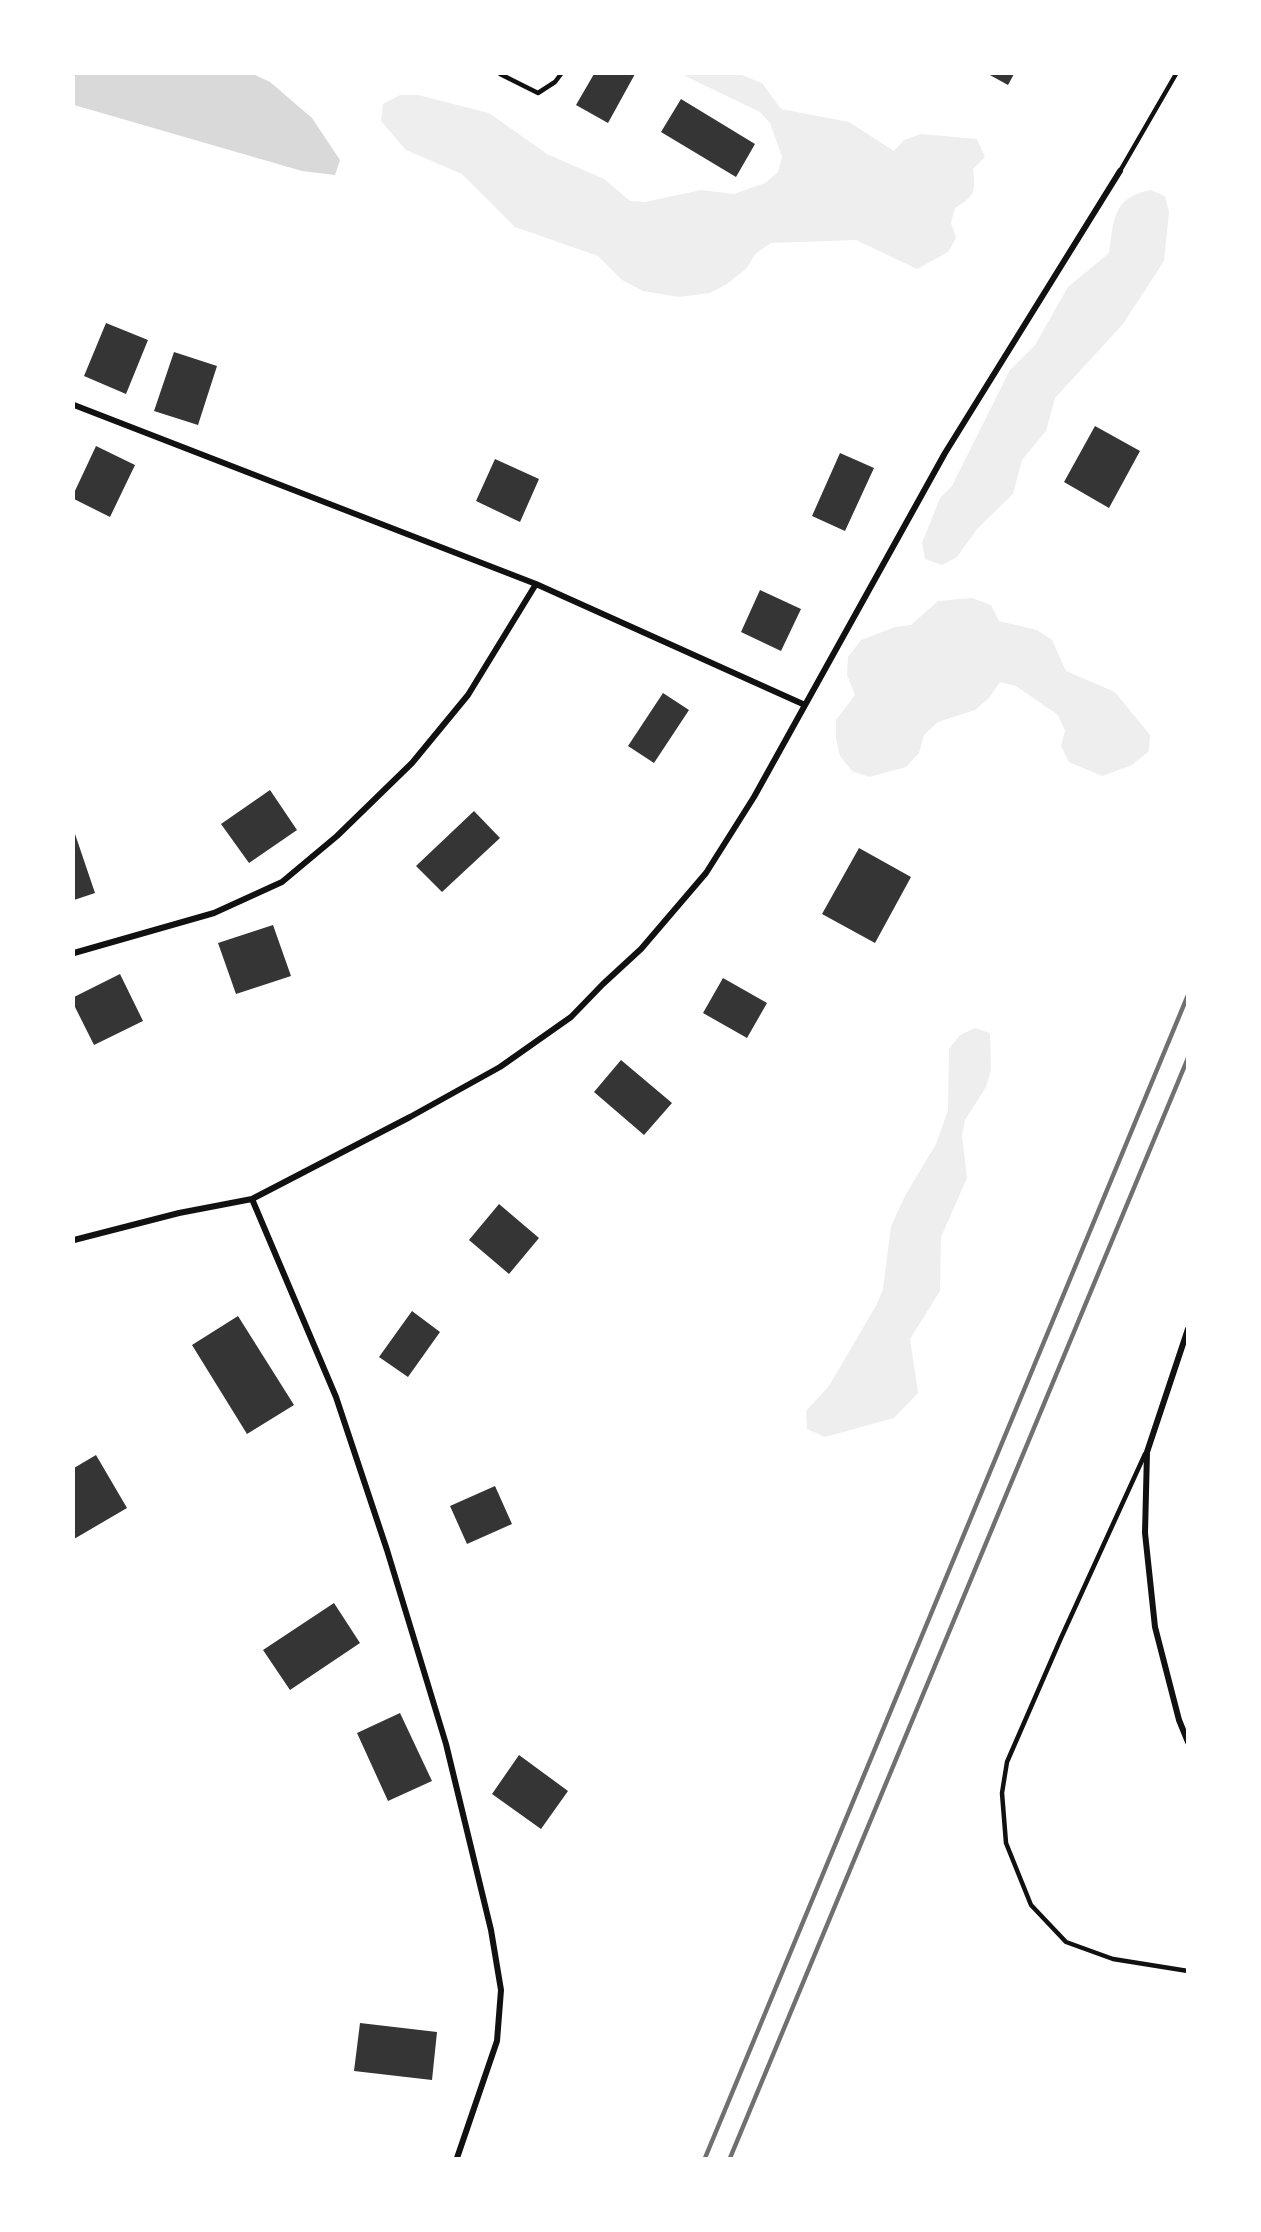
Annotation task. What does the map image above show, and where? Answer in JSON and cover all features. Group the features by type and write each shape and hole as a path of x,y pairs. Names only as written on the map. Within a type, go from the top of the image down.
{"street":[{"path":"74,1240 252,1199 410,1117 500,1067 571,1017 641,949 706,873 754,797 945,453 1120,171"},
{"path":"74,405 536,584 805,705"},
{"path":"74,953 214,914 282,882 337,836 412,764 468,694 536,584"},
{"path":"252,1199 336,1397 387,1550 446,1744 492,1930 501,1990 497,2041 457,2158"},
{"path":"1188,1329 1146,1452 1145,1533 1155,1627 1179,1720 1188,1742"}],"lane":[{"path":"500,74 538,93 555,82 561,74"},
{"path":"1120,171 1176,74"},
{"path":"1146,1452 1007,1762 1002,1793 1006,1843 1031,1905 1066,1942 1113,1959 1188,1971"}],"shaded area":[{"path":"74,74 253,74 270,82 312,118 340,160 335,175 302,171 74,105"},
{"path":"681,74 739,74 762,83 781,109 849,122 894,151 904,140 921,134 977,139 985,157 973,169 973,193 955,208 951,223 956,238 948,252 917,269 856,240 771,243 756,253 746,269 727,284 710,293 679,297 643,291 622,280 598,256 515,227 462,174 406,150 381,121 383,104 400,95 418,95 489,113 547,154 604,179 630,201 645,202 701,190 734,194 765,183 778,172 782,157 770,123 760,112"},
{"path":"1151,190 1165,196 1169,212 1164,261 1123,324 1055,398 1046,431 1022,460 1013,494 977,529 957,557 942,565 925,559 922,543 940,498 952,486 1010,370 1035,345 1068,287 1109,253 1114,220 1122,204 1138,193"},
{"path":"972,598 991,605 999,621 1037,630 1052,640 1066,671 1115,692 1150,735 1149,751 1132,765 1102,776 1069,762 1061,746 1065,731 1058,715 1016,686 1000,682 989,698 975,710 938,722 924,735 919,753 906,767 869,777 852,771 840,756 836,739 836,720 855,695 847,675 848,657 861,640 895,627 911,625 938,601"},
{"path":"975,1028 990,1033 991,1070 986,1087 965,1120 962,1136 967,1178 941,1237 940,1291 910,1339 918,1393 894,1418 825,1437 807,1429 806,1411 829,1386 877,1304 883,1289 891,1226 906,1194 936,1144 948,1110 949,1049 960,1035"}],"building":[{"path":"594,74 635,74 608,123 576,105"},
{"path":"988,74 1014,74 1008,85"},
{"path":"681,99 755,144 736,177 661,132"},
{"path":"106,323 148,340 126,394 84,376"},
{"path":"174,352 217,366 198,425 154,411"},
{"path":"1095,426 1140,451 1109,508 1064,482"},
{"path":"96,446 135,465 110,517 74,499 74,493"},
{"path":"840,453 874,468 845,531 812,516"},
{"path":"495,459 539,479 520,522 476,501"},
{"path":"760,590 801,609 781,651 741,632"},
{"path":"663,693 689,710 654,763 628,746"},
{"path":"270,790 297,830 249,863 221,824"},
{"path":"474,811 500,838 442,892 416,866"},
{"path":"74,831 95,893 74,900"},
{"path":"859,848 911,877 875,943 822,914"},
{"path":"273,925 291,976 236,994 218,943"},
{"path":"120,974 143,1021 94,1045 74,1005 74,997"},
{"path":"723,978 767,1003 747,1038 703,1013"},
{"path":"621,1060 672,1103 644,1135 594,1092"},
{"path":"499,1204 539,1238 509,1274 469,1240"},
{"path":"412,1311 440,1332 408,1377 379,1357"},
{"path":"238,1316 294,1405 247,1434 192,1345"},
{"path":"96,1455 127,1508 74,1539 74,1468"},
{"path":"495,1486 512,1524 467,1544 450,1506"},
{"path":"334,1603 360,1643 290,1690 263,1650"},
{"path":"400,1713 432,1781 388,1801 357,1733"},
{"path":"519,1755 568,1791 541,1829 492,1794"},
{"path":"360,2023 437,2032 432,2080 354,2071"}],"railway":[{"path":"705,2158 1188,995"},
{"path":"730,2158 1188,1058"}]}
